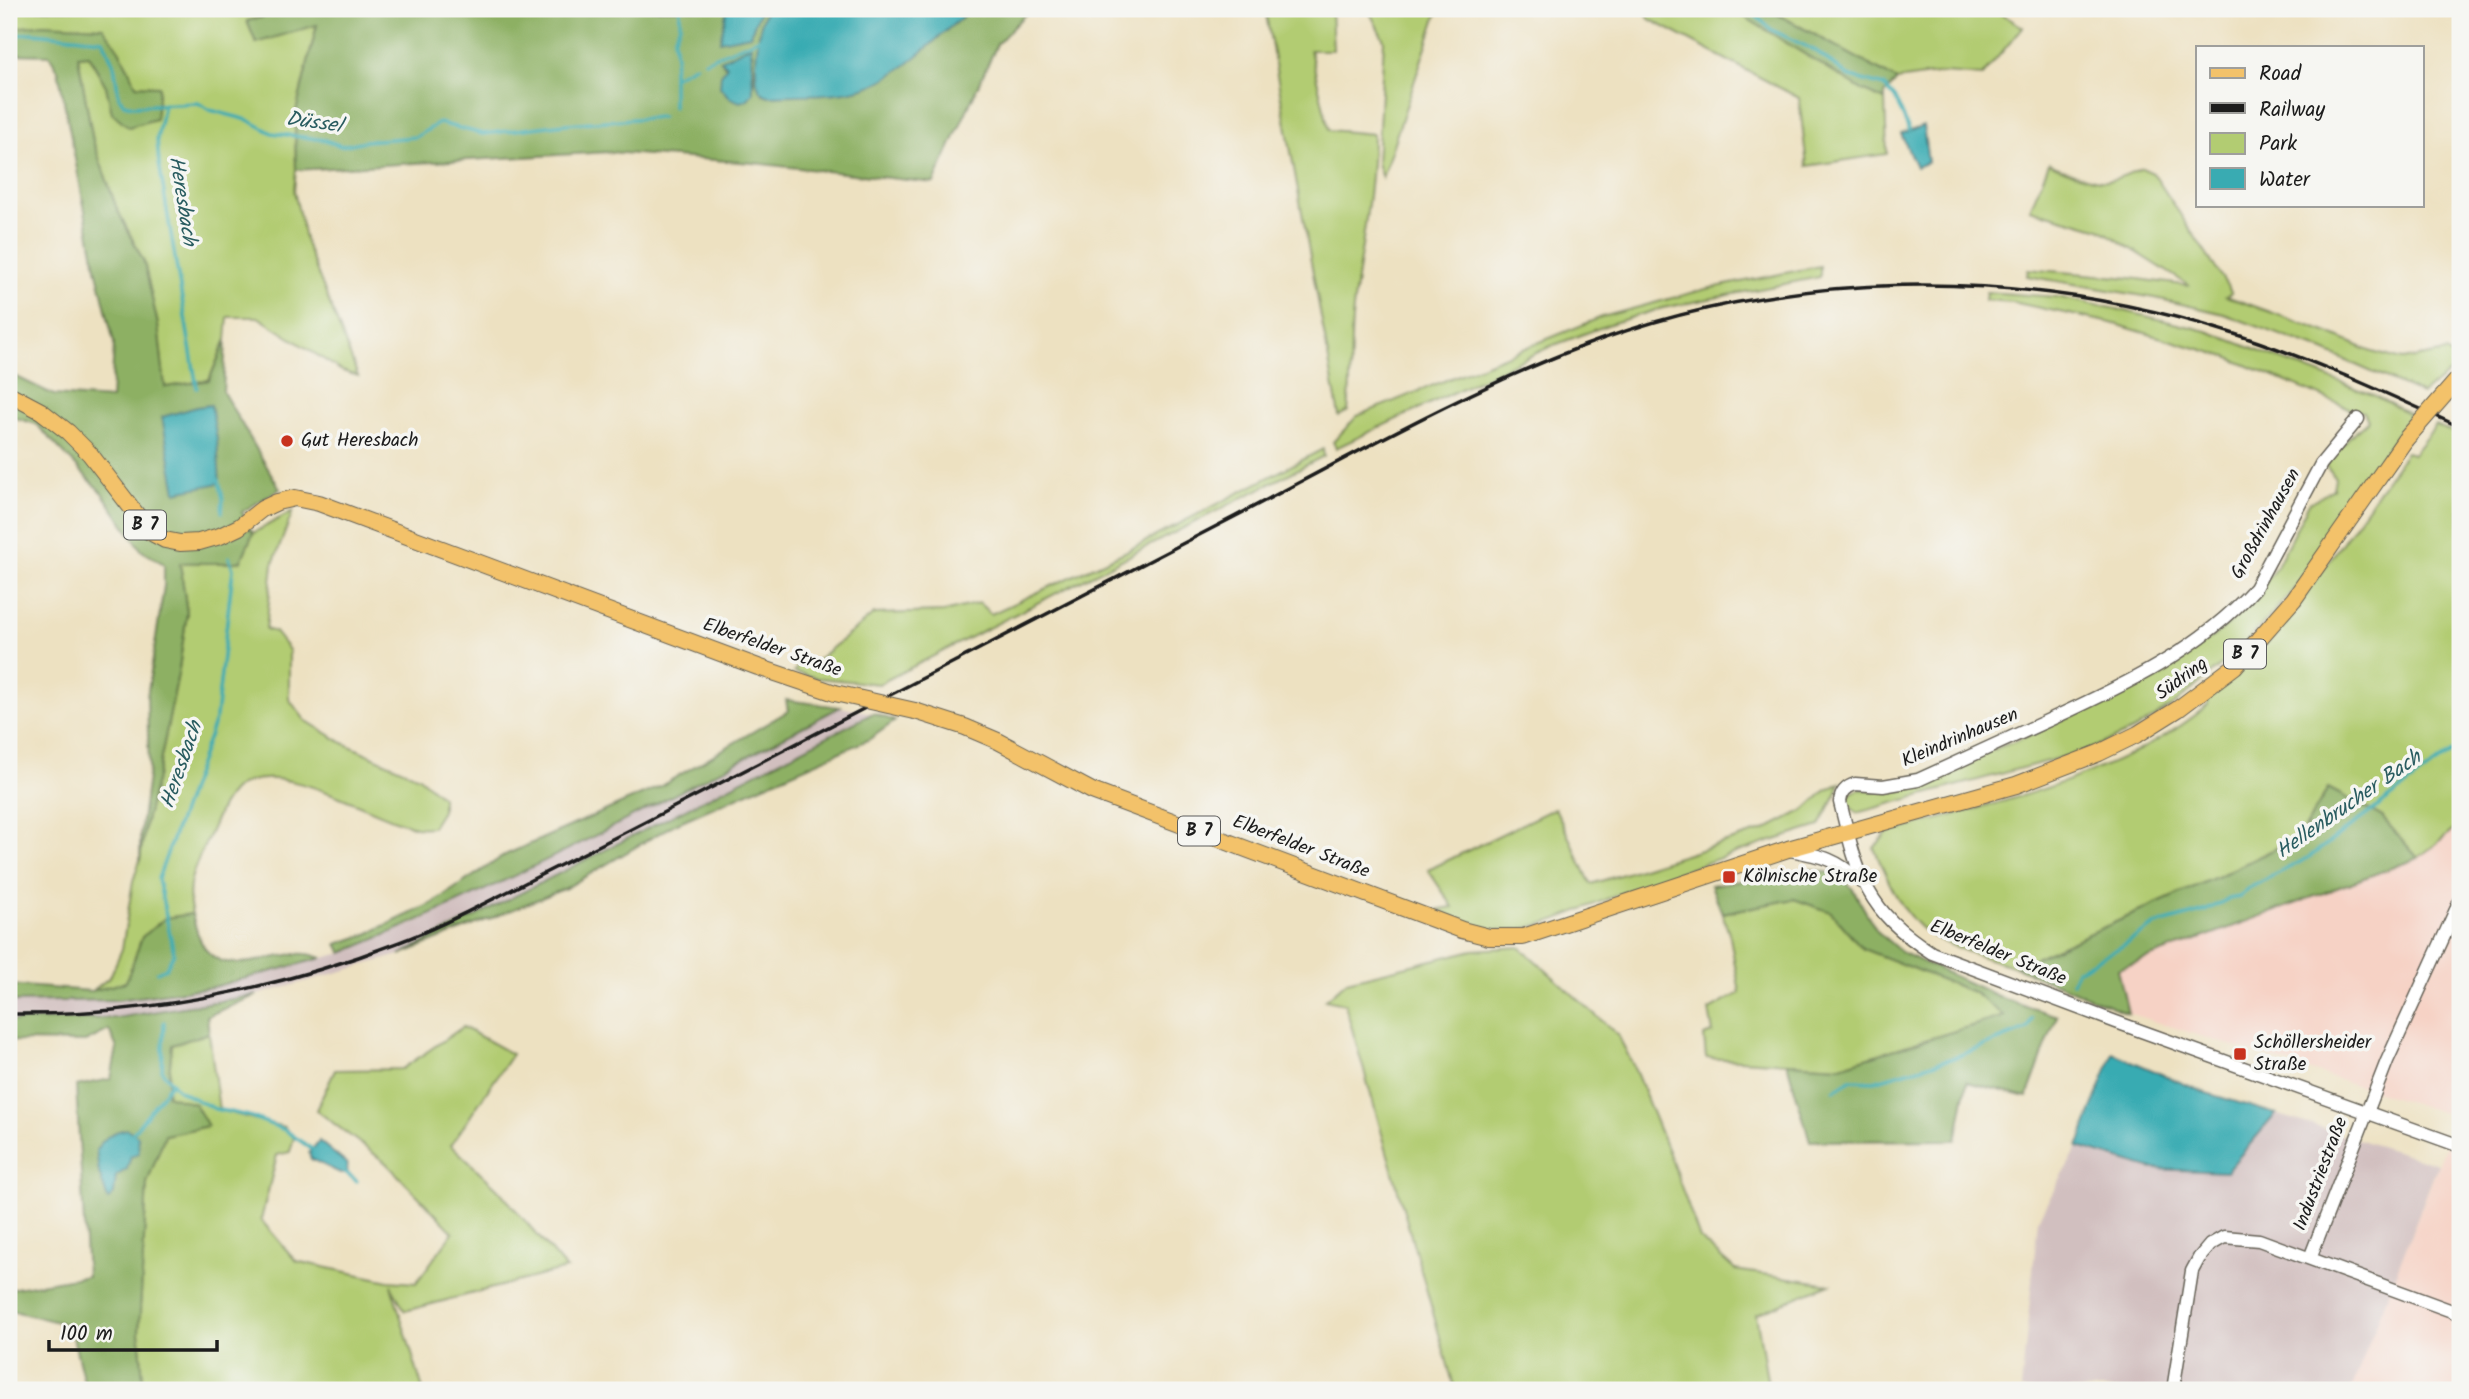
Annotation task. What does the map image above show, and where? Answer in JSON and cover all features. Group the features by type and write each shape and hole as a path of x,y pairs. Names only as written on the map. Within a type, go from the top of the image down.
{"main road":[{"name":"Südring","path":"1847,831 2016,785 2099,753 2138,734 2178,709 2235,666 2294,599 2405,440 2460,377"},
{"name":"Elberfelder Straße","path":"9,394 41,411 68,432 90,454 150,532 165,540 180,543 199,542 220,536 277,502 295,498 319,503 758,667 835,693 915,711 965,727 998,741 1092,791 1462,930 1489,937 1523,937 1540,933 1847,831"}],"street":[{"name":"Großdrinhausen","path":"2089,701 2133,680 2174,655 2243,602 2267,569 2321,464 2358,419"},
{"name":"Kleindrinhausen","path":"1847,831 1840,802 1849,786 1900,784 1917,779 2089,701"},
{"name":"Elberfelder Straße","path":"1847,831 1864,885 1892,923 1933,953 2116,1023 2460,1146"},
{"path":"1788,849 1831,859 1864,885"},
{"path":"2366,1111 2460,901"},
{"name":"Industriestraße","path":"2366,1111 2310,1258 2460,1314"},
{"path":"2173,1390 2192,1271 2210,1245 2224,1237 2243,1237 2310,1258"}],"shaded area":[{"path":"840,707 873,713 400,955 219,1003 116,1018 9,1021 9,1002 116,1000 213,987 342,953 414,924 588,840"},
{"path":"2460,825 2460,1390 2350,1390 2457,1117 2128,1013 2117,969 2418,859"},
{"path":"2276,1114 2438,1164 2351,1390 2021,1390 2038,1219 2078,1147 2153,1169 2226,1172"}],"green space":[{"path":"9,9 295,9 247,21 256,43 317,24 295,116 294,191 306,243 358,376 342,371 258,317 228,317 226,340 209,380 165,388 158,325 144,262 117,209 93,141 78,56 88,55 106,86 112,113 136,85 119,50 44,24 9,29"},
{"path":"295,9 766,9 758,51 763,94 769,96 839,92 868,86 911,60 972,9 1030,9 997,44 934,183 753,163 609,152 296,170 295,116 317,25 256,43 247,21","holes":["752,52 754,83 747,100 721,60"]},
{"path":"1265,9 1331,9 1333,50 1310,50 1329,130 1373,134 1369,200 1352,322 1348,411 1339,416"},
{"path":"1368,9 1443,9 1437,14 1382,178 1377,163 1384,40"},
{"path":"1645,9 1732,9 1864,91 1885,100 1887,154 1807,166 1799,98 1649,19"},
{"path":"1732,9 1768,9 1897,80 1885,94 1885,100 1864,91"},
{"path":"1769,9 1993,9 2023,27 1982,76 1944,73 1897,80"},
{"path":"44,24 103,27 119,50 136,85 159,86 156,119 129,127 112,113 106,86 89,55 78,56 93,141 117,209 144,262 158,325 165,387 209,380 226,340 223,392 280,489 242,512 253,533 241,561 180,563 187,613 179,669 145,825 140,860 140,835 149,769 147,697 164,586 164,564 142,551 102,493 36,424 9,416 9,373 54,395 111,399 114,343 96,268 58,70 49,55 9,54 9,29"},
{"path":"2049,163 2079,175 2102,180 2118,178 2142,168 2153,173 2232,293 2226,296 2329,333 2372,352 2403,360 2446,352 2453,357 2456,368 2422,394 2324,351 2224,314 2155,298 2027,276 2028,269 2190,286 2100,229 2030,209"},
{"path":"1820,266 1820,277 1663,308 1613,323 1549,347 1336,448 1333,442 1357,416 1602,317 1706,289"},
{"path":"1986,292 2057,297 2207,331 2373,395 2410,414 2297,586 2238,651 2175,704 2132,731 2088,750 1857,813 1847,804 1849,794 1860,789 1877,791 2016,741 2110,698 2159,672 2220,632 2252,601 2277,566 2309,503 2333,489 2335,478 2326,464 2368,420 2364,412 2227,357 2111,323 2012,302 1985,300"},
{"path":"2436,425 2460,436 2460,825 2418,858 2381,816 2328,788 2300,837 2015,967 1940,940 1912,919 1893,890 1874,848 1887,833 2056,785 2138,751 2175,730 2208,705 2209,694 2244,665 2284,625 2406,452 2413,454"},
{"path":"1323,449 1324,456 879,684 817,678 794,672 800,662 817,660 874,614 944,612 979,603 991,614 1129,550"},
{"path":"293,511 273,564 266,629 275,632 289,650 289,699 305,720 343,743 419,777 442,797 442,811 432,827 416,827 297,783 272,779 250,781 233,791 220,810 191,882 189,892 192,914 165,918 142,937 126,982 92,991 110,977 122,949 133,881 140,860 145,825 179,669 187,613 180,562 241,561 253,533"},
{"path":"786,700 840,707 532,867 342,953 337,944 367,934 431,904 505,855 659,787 788,711"},
{"path":"873,713 895,721 870,739 675,824 566,888 400,955"},
{"path":"1840,783 1820,826 1699,865 1523,929 1481,927 1447,914 1439,909 1453,907 1428,870 1555,808 1591,884 1765,830 1806,809 1825,791"},
{"path":"2328,788 2381,816 2418,858 2118,969 2128,1013 2015,967 2300,837"},
{"path":"1811,869 1837,874 1852,888 1877,931 1901,952 2004,999 2057,1016 2027,1097 1967,1082 1956,1140 1810,1141 1787,1063 1840,1066 2004,1016 1973,992 1863,949 1831,912 1794,899 1722,913 1711,885"},
{"path":"1794,899 1831,912 1863,949 1973,992 2005,1016 1840,1066 1706,1058 1704,1036 1713,1033 1709,1010 1740,993 1730,937 1722,913"},
{"path":"192,914 203,945 219,960 243,963 295,954 322,958 213,987 116,1000 9,1002 9,985 92,991 126,982 142,937 165,918"},
{"path":"1520,947 1618,1035 1672,1161 1700,1239 1735,1270 1830,1284 1756,1314 1769,1390 1455,1390 1345,1004 1325,1000 1347,981 1473,950"},
{"path":"257,995 207,1016 209,1033 172,1045 167,1095 195,1104 208,1126 165,1135 147,1183 139,1332 144,1390 86,1390 70,1325 9,1310 9,1289 87,1276 76,1086 111,1079 117,1048 109,1030 85,1042 9,1041 9,1021 116,1018"},
{"path":"463,1027 512,1054 451,1145 498,1189 566,1269 405,1311 391,1285 423,1390 144,1390 139,1332 147,1183 165,1135 207,1126 195,1104 167,1096 172,1045 209,1033 219,1110 284,1127 294,1137 290,1152 277,1155 261,1220 296,1261 389,1281 416,1283 453,1232 386,1163 316,1110 335,1070 402,1069"}],"water":[{"path":"727,9 761,9 750,35 720,41"},
{"path":"766,9 972,9 895,73 867,87 831,94 769,96 760,90 756,74 759,38"},
{"path":"751,45 753,93 747,100 740,102 730,98 720,87 721,75 727,66 721,60"},
{"path":"1923,126 1928,162 1916,167 1901,134"},
{"path":"211,405 220,483 176,492 162,417"},
{"path":"2113,1053 2203,1092 2276,1114 2226,1172 2153,1169 2078,1147"},
{"path":"127,1129 138,1136 139,1153 131,1156 127,1169 116,1176 114,1194 108,1200 99,1173 96,1150 109,1136"},
{"path":"319,1141 347,1164 347,1173 340,1173 311,1159 309,1153"}],"waterway":[{"name":"Düssel","path":"673,107 673,69 676,57 674,39 680,25 680,9"},
{"path":"1748,9 1772,30 1816,51 1848,76 1884,86 1895,98 1909,130"},
{"name":"Düssel","path":"9,36 33,33 103,40 114,65 119,97 124,104 133,106 198,103 210,110 248,120 272,133 325,140 341,146 365,141 416,137 439,123 483,134 565,124 662,117"},
{"path":"705,61 760,38"},
{"path":"673,77 696,65"},
{"name":"Heresbach","path":"164,104 157,139 159,163 197,388"},
{"name":"Heresbach","path":"219,480 223,499 222,512"},
{"name":"Heresbach","path":"157,972 166,968 174,953 158,879 216,717 233,569 229,557"},
{"name":"Hellenbrucher Bach","path":"2072,982 2077,970 2155,925 2205,911 2228,899 2240,897 2247,889 2308,858 2460,746"},
{"name":"Hellenbrucher Bach","path":"1834,1090 1850,1080 1874,1081 1953,1058 2027,1029 2032,1019"},
{"name":"Heresbach","path":"164,1022 162,1071 177,1089 215,1109 249,1116 285,1130 316,1152"},
{"path":"133,1133 172,1082"},
{"name":"Heresbach","path":"345,1172 357,1181"}],"railway":[{"path":"9,1014 108,1010 206,997 302,975 412,937 472,910 632,829 1447,406 1578,348 1656,322 1737,302 1819,290 1902,285 1985,287 2067,295 2148,310 2258,342 2346,376 2460,427"}],"place":[{"name":"Gut Heresbach","path":"287,441"},
{"name":"Kölnische Straße","path":"1729,877"},
{"name":"Schöllersheider Straße","path":"2240,1054"}]}
